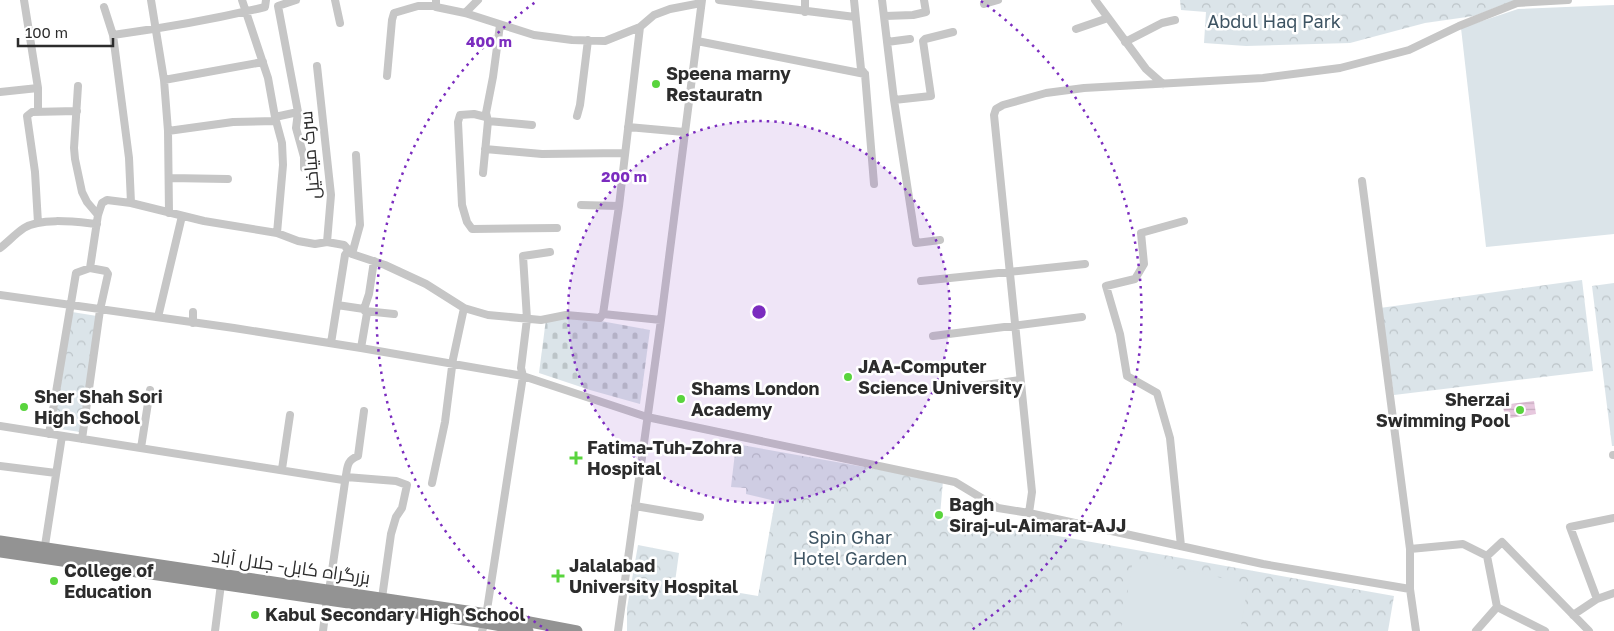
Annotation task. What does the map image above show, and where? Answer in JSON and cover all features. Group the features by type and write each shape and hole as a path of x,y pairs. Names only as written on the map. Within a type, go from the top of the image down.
{"highway":[{"name":"بزرگراه کابل- جلال آباد","path":"0,541 44,553 221,584 328,595 382,598 485,623 577,631"},
{"name":"بزرگراه کابل- جلال آباد","path":"0,552 44,553 328,595 528,631"}],"street":[{"path":"24,0 38,88 38,112"},
{"path":"151,0 164,80 170,178 169,213"},
{"path":"242,0 268,78 282,143 283,165 277,232"},
{"path":"113,35 245,12 265,7 266,0"},
{"path":"296,0 278,6 298,112 296,128 304,157 304,168"},
{"path":"335,0 340,23"},
{"path":"465,13 478,0"},
{"path":"719,0 806,12 855,16"},
{"path":"805,0 806,12"},
{"path":"854,0 861,68 865,74 874,184"},
{"path":"882,0 894,100 916,243 940,240"},
{"path":"884,16 913,15 926,12 924,0"},
{"path":"984,4 998,0"},
{"path":"1095,0 1146,69 1163,84"},
{"path":"1029,513 1032,492 994,115 996,109 1003,105 1046,93 1084,88 1263,78 1340,68 1409,50 1459,26 1517,3 1568,0"},
{"path":"387,76 394,14 418,6 436,3 534,35 605,40 640,27 654,15 670,9 701,2 661,320 618,631"},
{"path":"104,7 113,35 129,158 131,203"},
{"path":"1076,29 1108,18"},
{"path":"1125,42 1162,23 1175,20"},
{"path":"483,174 487,119 500,25"},
{"path":"90,268 102,203 107,200 131,203 182,216 277,232 298,241 316,244 327,242 344,245 350,253 374,261 426,284 464,308 488,315 541,320 566,315 600,318 603,314 619,206 640,27"},
{"path":"894,100 931,96 923,40 953,32"},
{"path":"887,42 910,39"},
{"path":"577,116 588,40"},
{"path":"696,41 865,74"},
{"path":"164,80 263,62"},
{"name":"سرک میاخیل","path":"317,66 331,195 327,242"},
{"path":"78,86 75,159 84,197 98,220"},
{"path":"0,92 38,88"},
{"path":"38,223 35,172 27,116 32,112 77,111"},
{"path":"168,131 233,122 276,119 298,112"},
{"path":"532,125 487,119 474,114 460,115 458,122 462,205 467,222 472,229 557,228"},
{"path":"628,127 684,132"},
{"path":"486,149 542,154 624,153"},
{"path":"331,343 345,255 350,253 360,226 356,156"},
{"path":"170,178 228,179"},
{"path":"1362,181 1410,549 1410,589 1416,631"},
{"path":"582,205 619,206"},
{"path":"158,317 182,216"},
{"path":"0,248 25,227 38,223 98,220"},
{"path":"1181,546 1170,438 1157,393 1127,376 1120,334 1106,286 1135,279 1144,264 1141,233 1184,221"},
{"path":"485,623 523,376 521,368 527,318 523,256 550,252"},
{"path":"361,348 365,310 374,261"},
{"path":"922,281 1085,264"},
{"path":"50,434 69,305 76,273 90,268 106,271 108,274 100,310 82,439"},
{"path":"0,295 331,343 523,376 647,417 955,482 998,508 1029,513 1262,564 1410,589"},
{"path":"337,305 394,314"},
{"path":"432,483 444,422 453,359 464,308"},
{"path":"193,312 193,323"},
{"path":"603,314 661,320"},
{"path":"933,336 1082,317"},
{"path":"943,391 1020,380"},
{"path":"141,448 150,390"},
{"path":"322,631 347,465 352,458 358,456 364,411"},
{"path":"282,469 290,415"},
{"path":"0,426 346,479 396,481 407,484 402,508 396,517 391,534 382,598"},
{"path":"44,553 62,436"},
{"path":"0,466 56,473"},
{"path":"634,506 700,517"},
{"path":"1597,598 1570,527 1614,518"},
{"path":"1487,556 1502,542 1589,631"},
{"path":"1410,549 1463,544 1487,556"},
{"path":"1487,556 1497,607"},
{"path":"215,631 221,584"},
{"path":"1573,615 1597,598 1614,593"},
{"path":"1476,631 1497,607"},
{"path":"1497,607 1545,631"}],"green space":[{"name":"Abdul Haq Park","path":"1180,0 1515,0 1474,16 1425,23 1350,43 1246,46 1204,43 1206,12 1181,10"},
{"path":"1614,5 1614,234 1486,247 1461,28 1518,9"},
{"path":"1582,280 1593,371 1394,395 1380,308"},
{"path":"1614,283 1614,446 1612,446 1592,286"},
{"path":"72,312 97,316 80,432 54,428"},
{"path":"579,317 650,330 640,404 539,373 546,319"},
{"name":"Spin Ghar Hotel Garden","path":"736,444 943,481 940,515 1394,596 1388,631 627,631 627,608 638,545 679,553 675,582 758,596 775,501 746,494 746,488 731,487"},
{"path":"1133,560 1214,576 1248,585 1240,631 1121,631"}],"shaded area":[{"name":"Sherzai Swimming Pool","path":"1534,401 1536,414 1505,419 1503,405"}],"place":[{"name":"Speena marny Restauratn","path":"656,84"},
{"name":"JAA-Computer Science University","path":"848,377"},
{"name":"Shams London Academy","path":"681,399"},
{"name":"Sher Shah Sori High School","path":"24,407"},
{"name":"Sherzai Swimming Pool","path":"1520,410"},
{"name":"Fatima-Tuh-Zohra Hospital","path":"576,458"},
{"name":"Bagh Siraj-ul-Aimarat-AJJ","path":"939,515"},
{"name":"Jalalabad University Hospital","path":"558,576"},
{"name":"College of Education","path":"54,581"},
{"name":"Kabul Secondary High School","path":"255,615"}]}
